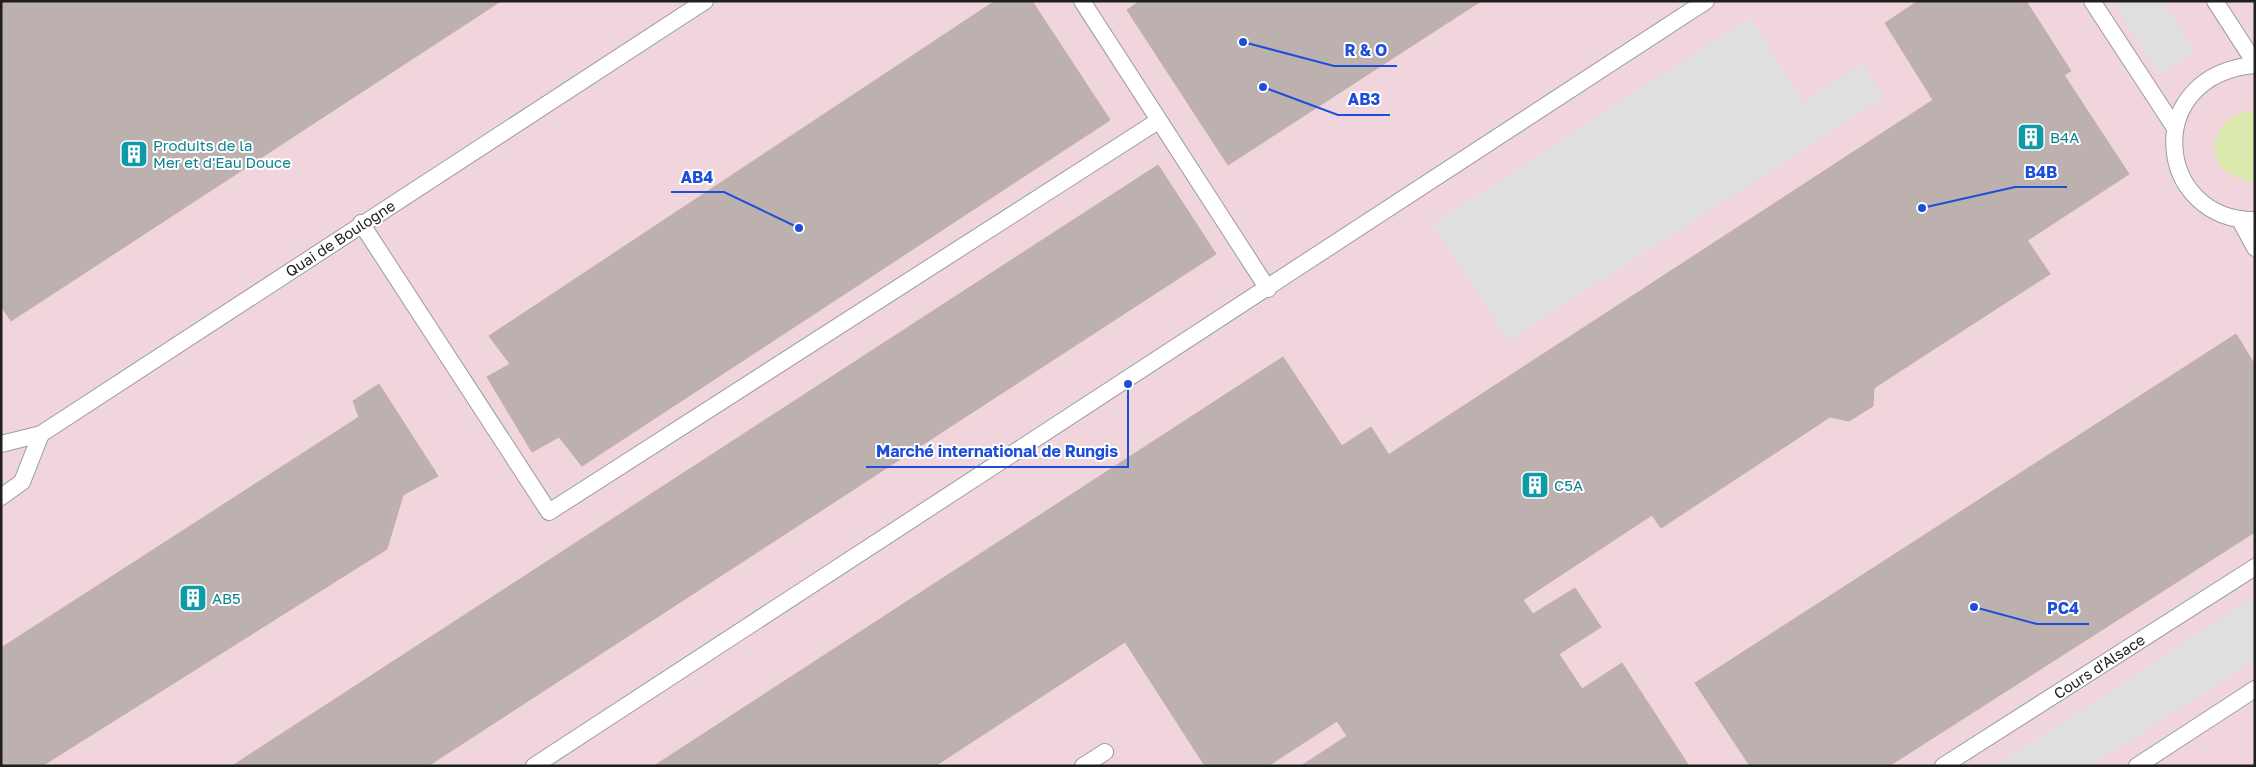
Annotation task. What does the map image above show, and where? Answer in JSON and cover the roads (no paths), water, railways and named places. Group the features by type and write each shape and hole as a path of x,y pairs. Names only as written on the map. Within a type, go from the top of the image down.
{"lane":[{"name":"Quai de Boulogne","path":"1,444 41,434 361,223 705,1"},
{"path":"1082,1 1268,289"},
{"path":"534,766 1268,289 1706,1"},
{"path":"2092,1 2175,128"},
{"path":"2215,1 2255,64 2234,66 2213,75 2196,88 2182,106 2175,128 2174,152 2181,177 2196,197 2216,212 2247,220 2255,248"},
{"path":"361,223 549,512 1158,121"},
{"path":"1,498 22,482 41,434"},
{"name":"Cours d'Alsace","path":"1943,766 2255,567"},
{"path":"2137,766 2255,690"},
{"path":"1083,766 1105,752"}],"place":[{"name":"R & O","path":"1243,42"},
{"name":"AB3","path":"1263,87"},
{"name":"B4A","path":"2031,137"},
{"name":"Produits de la Mer et d'Eau Douce","path":"134,154"},
{"name":"B4B","path":"1922,208"},
{"name":"AB4","path":"799,228"},
{"name":"Marché international de Rungis","path":"1128,384"},
{"name":"C5A","path":"1535,485"},
{"name":"AB5","path":"193,598"},
{"name":"PC4","path":"1974,607"}]}
